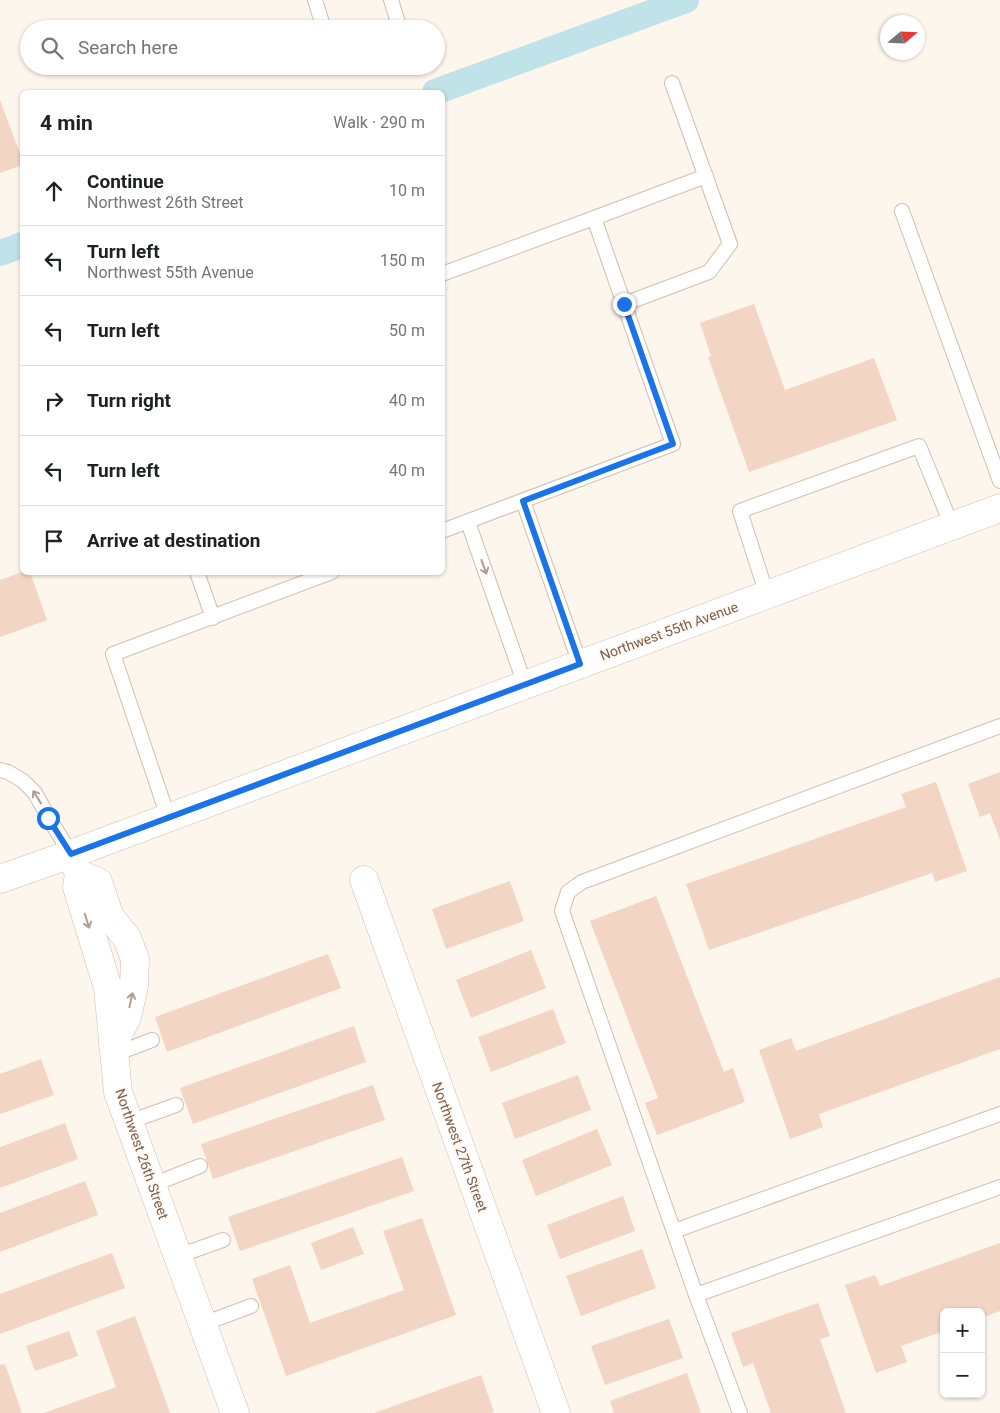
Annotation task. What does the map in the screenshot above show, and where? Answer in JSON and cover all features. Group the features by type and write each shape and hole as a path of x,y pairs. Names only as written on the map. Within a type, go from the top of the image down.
{"street":[{"name":"Northwest 55th Avenue","path":"0,879 75,864 168,818 1000,508"},
{"path":"75,864 98,882 110,917 127,938 135,959 134,986 127,1017 113,1050"},
{"name":"Northwest 27th Street","path":"364,880 556,1413"},
{"name":"Northwest 26th Street","path":"113,1050 118,1092 235,1413"}],"lane":[{"path":"315,0 321,20"},
{"path":"391,0 397,20"},
{"path":"624,304 709,272 730,244 672,83"},
{"path":"445,273 706,176"},
{"path":"902,211 1000,481"},
{"path":"445,530 673,444 594,218"},
{"path":"766,595 740,511 919,446 952,526"},
{"path":"523,501 580,664"},
{"path":"468,522 525,685"},
{"path":"198,575 213,618"},
{"path":"168,818 114,654 324,575"},
{"path":"740,1413 696,1295 562,911 568,892 582,882 1000,726"},
{"path":"0,770 8,772 23,781 36,793 75,864"},
{"path":"113,1050 152,1040"},
{"path":"129,1122 176,1106"},
{"path":"674,1231 1000,1114"},
{"path":"152,1185 200,1166"},
{"path":"696,1295 1000,1187"},
{"path":"178,1256 223,1240"},
{"path":"202,1324 251,1306"}],"building":[{"path":"0,100 20,154 20,166 0,173"},
{"path":"754,304 785,390 874,358 897,420 749,472 708,357 711,356 700,323"},
{"path":"20,573 20,575 31,575 47,620 0,637 0,580"},
{"path":"1000,772 1000,840 990,813 980,817 968,784"},
{"path":"936,782 967,871 935,882 932,873 709,950 686,884 906,807 901,794"},
{"path":"510,881 524,921 446,949 432,909"},
{"path":"656,896 724,1072 733,1068 745,1102 657,1135 645,1103 658,1098 590,921"},
{"path":"531,950 546,988 471,1018 456,980"},
{"path":"328,954 341,988 167,1052 155,1017"},
{"path":"1000,977 1000,1049 819,1114 823,1127 790,1139 759,1050 791,1038 796,1051"},
{"path":"553,1009 566,1043 491,1072 478,1037"},
{"path":"354,1026 366,1062 193,1124 180,1088"},
{"path":"41,1059 54,1095 0,1114 0,1074"},
{"path":"578,1075 591,1110 515,1139 502,1103"},
{"path":"373,1085 385,1120 213,1179 201,1144"},
{"path":"65,1123 78,1159 0,1188 0,1147"},
{"path":"597,1129 612,1165 536,1196 522,1160"},
{"path":"402,1157 414,1191 240,1251 228,1217"},
{"path":"85,1181 98,1215 0,1252 0,1213"},
{"path":"623,1196 635,1231 560,1259 547,1225"},
{"path":"422,1218 456,1315 286,1376 252,1279 290,1265 310,1323 404,1290 383,1231"},
{"path":"353,1227 364,1254 321,1270 311,1243"},
{"path":"1000,1243 1000,1311 985,1317 985,1308 940,1308 940,1332 901,1346 907,1362 876,1373 845,1285 875,1275 880,1286"},
{"path":"642,1249 656,1288 581,1316 566,1276"},
{"path":"112,1253 125,1288 0,1334 0,1294"},
{"path":"818,1303 830,1336 820,1339 846,1413 771,1413 753,1363 743,1367 731,1333"},
{"path":"135,1316 170,1413 44,1413 116,1387 96,1331"},
{"path":"669,1319 683,1358 605,1385 591,1346"},
{"path":"69,1331 78,1356 35,1371 26,1346"},
{"path":"5,1364 22,1413 0,1413 0,1365"},
{"path":"687,1373 701,1413 614,1413 610,1401"},
{"path":"481,1375 494,1412 374,1413"}],"waterway":[{"path":"440,90 686,0"},
{"path":"0,253 20,246"}],"route":[{"path":"48,818 71,854 580,664 523,501 673,444 624,304"}]}
